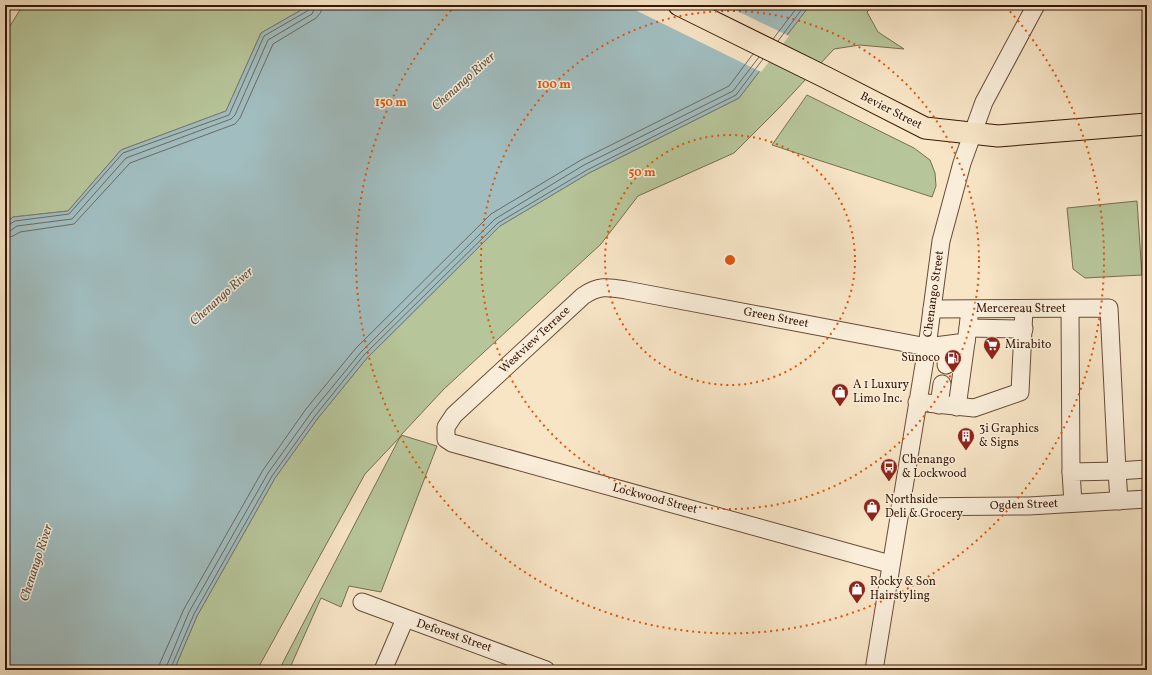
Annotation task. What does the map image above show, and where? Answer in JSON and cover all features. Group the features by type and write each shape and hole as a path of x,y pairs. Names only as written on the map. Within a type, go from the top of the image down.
{"main road":[{"name":"Bevier Street","path":"679,5 925,128 998,136 1147,124"}],"street":[{"name":"Chenango Street","path":"874,670 932,309 941,241 962,163 984,102 1036,5"},
{"name":"Westview Terrace","path":"454,415 583,296 592,290 603,287 626,290"},
{"name":"Green Street","path":"626,290 926,347 949,345 967,335 1024,329"},
{"name":"Mercereau Street","path":"932,309 1109,308 1117,471"},
{"path":"957,407 970,309"},
{"path":"917,402 974,408 1020,392 1024,309"},
{"path":"1070,309 1071,472 1073,503"},
{"path":"946,365 949,345"},
{"path":"939,405 942,384"},
{"name":"Lockwood Street","path":"454,415 446,427 446,439 452,443 890,564"},
{"path":"1071,472 1147,469"},
{"path":"1117,471 1119,501"},
{"name":"Ogden Street","path":"900,507 1029,506 1147,499"},
{"name":"Deforest Street","path":"362,602 546,670"},
{"path":"384,670 405,619"}],"green space":[{"path":"23,5 310,5 261,33 226,111 121,150 68,211 13,217 5,224 5,34"},
{"path":"810,5 874,5 867,12 878,32 904,49 860,45 834,49 780,107 734,153 638,196 601,244 444,389 401,435 437,446 381,592 349,586 341,607 321,598 289,670 279,670 400,437 365,474 257,670 174,670 197,616 275,478 318,418 367,358 500,226 589,173 739,98"},
{"path":"807,95 914,148 930,160 935,173 936,186 932,197 772,145"},
{"path":"1137,201 1142,275 1085,278 1073,269 1067,208"}],"water":[{"name":"Chenango River","path":"310,5 810,5 739,98 589,173 500,226 367,358 318,418 275,478 197,616 174,670 5,670 5,224 13,217 68,211 121,150 226,111 261,33"}],"pier":[{"path":"625,5 725,5 789,36 761,72"}],"place":[{"name":"Mirabito","path":"992,360"},
{"name":"Sunoco","path":"953,373"},
{"name":"A 1 Luxury Limo Inc.","path":"840,407"},
{"name":"3i Graphics & Signs","path":"966,451"},
{"name":"Chenango & Lockwood","path":"889,482"},
{"name":"Northside Deli & Grocery","path":"872,522"},
{"name":"Rocky & Son Hairstyling","path":"857,604"}]}
